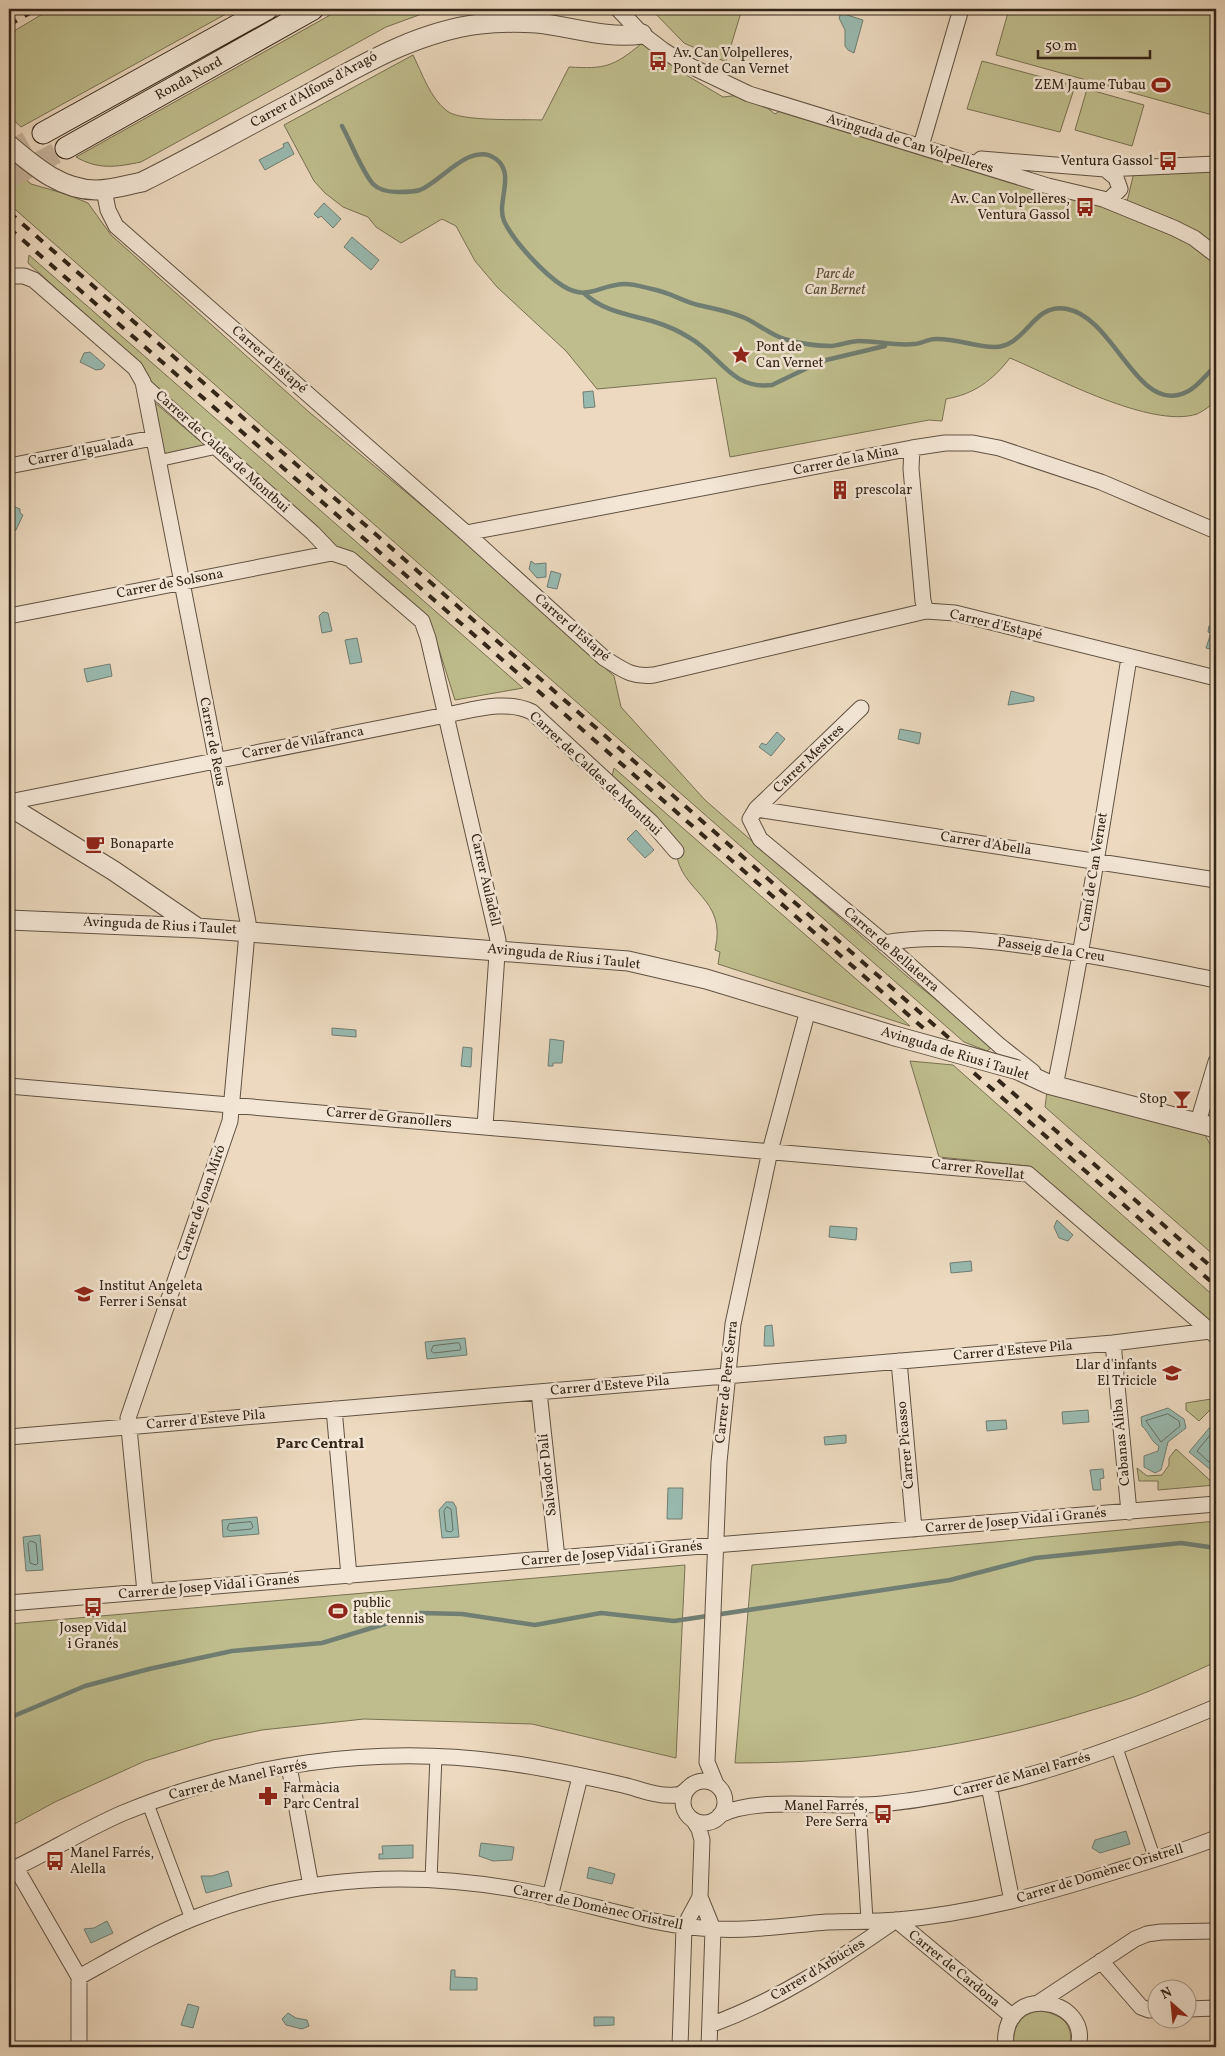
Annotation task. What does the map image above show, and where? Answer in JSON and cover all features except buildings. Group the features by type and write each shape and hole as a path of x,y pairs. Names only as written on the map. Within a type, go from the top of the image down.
{"main road":[{"name":"Ronda Nord","path":"43,133 268,9"},
{"name":"Ronda Nord","path":"66,148 313,9"}],"street":[{"name":"Avinguda de Can Volpelleres","path":"618,9 642,34 680,61 758,98 1048,186 1108,201 1140,213 1194,238 1216,255"},
{"path":"921,146 961,9"},
{"name":"Carrer d'Alfons d'Aragó","path":"9,145 43,174 67,185 104,190 142,182 384,52 431,34 481,24 511,22 538,24 604,35 642,34"},
{"path":"960,158 1054,164 1110,174 1144,167 1216,164"},
{"path":"1048,186 1045,174 1054,164"},
{"path":"1108,201 1120,189 1110,174"},
{"name":"Carrer d'Estapé","path":"104,190 108,210 116,226 466,533 604,658 639,677 926,611 955,613 1129,658 1216,678"},
{"name":"Carrer de Caldes de Montbui","path":"9,276 24,276 34,280 135,368 143,382 313,533 332,553 350,558 422,621 428,638"},
{"name":"Carrer de Reus","path":"143,382 248,922 233,1105"},
{"name":"Carrer d'Igualada","path":"9,466 153,438"},
{"name":"Carrer de la Mina","path":"466,533 945,443 974,443 999,448 1101,482 1216,531"},
{"path":"158,461 217,448"},
{"path":"912,448 911,469 923,601 926,611"},
{"name":"Carrer de Solsona","path":"9,616 332,553"},
{"name":"Carrer Auladell","path":"428,638 497,930 499,949 485,1126"},
{"name":"Camí de Can Vernet","path":"1052,1085 1082,953 1095,861 1129,658"},
{"name":"Carrer de Caldes de Montbui","path":"509,706 520,706 532,712 651,822 676,851"},
{"name":"Carrer de Vilafranca","path":"9,804 216,760 446,715 509,706"},
{"name":"Carrer Mestres","path":"753,814 861,708"},
{"path":"9,804 114,871 197,928"},
{"name":"Carrer d'Abella","path":"753,814 1095,861 1216,880"},
{"name":"Carrer de Bellaterra","path":"753,814 760,840 884,943 1000,1046 1052,1085"},
{"name":"Avinguda de Rius i Taulet","path":"9,920 197,928 499,949 628,961 706,979 894,1036 1018,1070 1052,1085 1216,1128"},
{"name":"Passeig de la Creu","path":"884,943 913,938 945,936 1082,953 1216,980"},
{"name":"Carrer de Pere Serra","path":"719,1787 707,1762 718,1545 719,1462 726,1376 733,1324 770,1151 808,1010"},
{"path":"1198,1122 1216,1062"},
{"name":"Carrer de Granollers","path":"9,1086 770,1151"},
{"name":"Carrer de Joan Miró","path":"144,1592 128,1427 132,1404 230,1121 233,1105"},
{"name":"Carrer Rovellat","path":"770,1151 1028,1174 1213,1334"},
{"name":"Carrer d'Esteve Pila","path":"9,1437 1213,1334"},
{"name":"Cabanas Aliba","path":"1113,1343 1129,1512"},
{"name":"Carrer Picasso","path":"899,1361 914,1529"},
{"name":"Salvador Dalí","path":"539,1392 557,1558"},
{"path":"334,1409 349,1576"},
{"name":"Carrer de Josep Vidal i Granés","path":"9,1603 1216,1504"},
{"name":"Carrer de Manel Farrés","path":"718,1818 730,1810 760,1806 881,1805 989,1786 1117,1748 1216,1707"},
{"path":"1117,1748 1155,1859"},
{"name":"Carrer de Manel Farrés","path":"12,1869 122,1814 185,1790 289,1766 353,1756 436,1756 501,1762 660,1795 676,1795 690,1787"},
{"path":"432,1880 436,1756"},
{"path":"702,1840 683,1805 690,1787 707,1762"},
{"path":"289,1766 311,1886"},
{"path":"550,1897 580,1777"},
{"path":"690,1787 703,1781 719,1787 725,1802 718,1818 704,1833 702,1840 700,1896 713,1929 710,2047"},
{"path":"989,1786 1012,1901"},
{"name":"Carrer de Manel Farrés","path":"719,1787 742,1801 760,1806"},
{"name":"Carrer de Manel Farrés","path":"660,1795 691,1819"},
{"path":"148,1804 192,1919"},
{"path":"860,1805 867,1920"},
{"path":"691,1819 709,1823 718,1818"},
{"name":"Carrer de Domènec Oristrell","path":"79,1977 148,1938 192,1919 238,1903 339,1880 396,1878 520,1890 684,1927 713,1929 896,1920 1012,1901 1034,1897 1216,1838"},
{"path":"12,1869 79,1977 79,2047"},
{"path":"680,2047 684,1927 700,1896"},
{"name":"Carrer de Cardona","path":"896,1920 1013,2017"},
{"name":"Carrer d'Arbúcies","path":"710,2024 742,2013 791,1990 896,1920"},
{"path":"1006,2047 1006,2028 1018,2011 1038,2003 1135,1939 1147,1934 1216,1931"},
{"path":"1101,1961 1141,2007 1148,2010"},
{"path":"1038,2003 1060,2007 1068,2013 1078,2030 1078,2047"},
{"path":"1198,2009 1216,2008"}],"green space":[{"path":"51,9 235,9 21,127 9,116 9,34"},
{"path":"341,9 443,9 430,11 386,27 141,162 100,166 76,157"},
{"path":"651,9 742,9 726,62 684,43"},
{"name":"ZEM Jaume Tubau","path":"1009,9 1216,9 1216,116 996,55"},
{"name":"Parc de Can Bernet","path":"641,44 663,50 678,70 723,97 749,94 775,114 786,107 1126,206 1135,168 1216,163 1216,401 1197,414 1178,417 1155,414 1103,399 1010,358 982,385 965,394 946,399 942,421 929,420 730,457 716,378 597,389 566,351 497,287 475,261 456,226 442,219 401,243 376,227 368,217 343,207 325,193 314,181 284,125 413,55 431,92 441,106 454,115 506,120 542,120 569,67 600,67 608,65 623,58"},
{"path":"982,61 1075,86 1060,132 967,109"},
{"path":"1087,89 1144,105 1132,146 1075,130"},
{"path":"9,164 31,184 66,194 88,203 111,235 309,412 448,527 614,676 621,707 705,800 909,978 994,1046 987,1051 964,1042 9,204"},
{"path":"29,255 523,688 455,700 430,621 328,543 146,377 139,363 28,263"},
{"path":"147,396 207,447 161,455"},
{"path":"614,768 910,1026 718,964 720,952 715,950 717,932 715,918 709,906 686,877 679,865 676,851 610,784"},
{"path":"910,1061 953,1065 1216,1298 1216,1331 1029,1166 939,1157"},
{"path":"1048,1084 1198,1122 1216,1155 1216,1257 1045,1107"},
{"path":"1211,1399 1216,1404 1199,1421 1186,1410 1186,1403"},
{"path":"1176,1449 1215,1485 1158,1490 1158,1481 1139,1481 1137,1468 1147,1476 1162,1475 1169,1465 1169,1458"},
{"path":"1216,1521 1216,1662 1133,1698 1045,1724 1002,1734 958,1743 870,1756 825,1760 735,1763 752,1565"},
{"path":"685,1565 676,1758 532,1724 364,1719 262,1730 213,1740 145,1761 55,1802 9,1827 9,1624"},
{"path":"1039,2010 1054,2014 1064,2021 1070,2031 1070,2047 1013,2047 1014,2033 1019,2023 1026,2015"}],"water":[{"path":"841,13 863,20 854,53 845,46 845,30 839,18"},
{"path":"288,142 294,154 265,170 259,160 284,147 283,144"},
{"path":"324,203 341,219 333,228 321,216 318,218 314,214"},
{"path":"352,237 379,260 371,270 344,247"},
{"path":"90,352 105,365 102,369 96,370 80,362 84,353"},
{"path":"593,391 595,407 584,408 583,392"},
{"path":"13,506 20,509 20,513 23,515 16,530 12,531 9,530 9,516"},
{"path":"531,561 535,564 546,563 546,577 537,578 529,569"},
{"path":"551,571 561,574 557,589 547,587"},
{"path":"323,612 328,613 332,631 322,633 319,616"},
{"path":"1209,626 1216,628 1216,654 1213,653 1214,650 1206,648 1211,633 1208,632"},
{"path":"357,638 362,662 350,664 345,640"},
{"path":"110,664 112,676 87,682 84,669"},
{"path":"1011,691 1034,697 1034,701 1008,705"},
{"path":"900,729 921,733 919,744 898,739"},
{"path":"777,732 785,739 771,756 759,747 762,743 766,745"},
{"path":"636,830 654,850 645,858 627,839"},
{"path":"332,1028 356,1030 356,1037 332,1035"},
{"path":"550,1039 564,1041 562,1063 553,1063 553,1066 548,1066"},
{"path":"463,1047 472,1048 471,1067 461,1066"},
{"path":"1057,1220 1073,1235 1068,1241 1059,1238 1054,1227"},
{"path":"830,1226 857,1228 856,1240 829,1237"},
{"path":"971,1261 972,1271 951,1273 950,1263"},
{"path":"772,1325 774,1346 764,1346 765,1326"},
{"path":"465,1338 467,1355 427,1359 425,1342"},
{"path":"1168,1408 1184,1419 1186,1428 1168,1442 1161,1470 1155,1473 1144,1467 1144,1456 1158,1451 1159,1446 1142,1426 1141,1417"},
{"path":"1088,1410 1089,1422 1063,1424 1062,1412"},
{"path":"1006,1420 1007,1429 987,1431 986,1421"},
{"path":"1216,1420 1216,1463 1211,1470 1189,1452"},
{"path":"846,1435 846,1443 825,1445 824,1437"},
{"path":"1103,1469 1104,1478 1100,1479 1101,1490 1093,1490 1090,1470"},
{"path":"668,1488 683,1488 682,1519 667,1519"},
{"path":"446,1502 453,1502 456,1507 459,1537 442,1538 439,1510"},
{"path":"257,1517 259,1534 223,1537 222,1520"},
{"path":"40,1535 43,1570 26,1571 23,1537"},
{"path":"1126,1831 1130,1844 1100,1853 1092,1848 1095,1840"},
{"path":"481,1843 514,1847 512,1860 493,1861 479,1856"},
{"path":"413,1845 413,1858 379,1859 379,1854 383,1854 382,1846"},
{"path":"589,1867 615,1874 612,1884 587,1878"},
{"path":"228,1871 232,1886 206,1893 201,1876 212,1876"},
{"path":"107,1921 113,1933 91,1943 84,1929 94,1928"},
{"path":"451,1970 455,1970 455,1977 477,1978 477,1990 450,1990"},
{"path":"188,2004 199,2007 193,2028 181,2025"},
{"path":"288,2013 296,2018 307,2020 309,2026 302,2029 286,2025 282,2019"},
{"path":"594,2017 614,2017 614,2025 594,2026"}],"waterway":[{"path":"342,126 360,164 369,178 373,184 385,191 412,192 420,190 457,164 477,155 486,155 496,159 502,165 505,172 502,205 504,221 522,248 539,266 555,281 572,291 587,292 628,284 638,286 728,312 750,320 784,339 826,346 859,341 917,344 935,339 994,347 1005,345 1014,340 1045,312 1055,309 1067,309 1083,315 1097,327 1136,374 1149,387 1163,395 1178,395 1189,391 1216,365"},
{"path":"585,294 609,309 660,324 682,333 710,353 736,377 758,385 772,385 822,361 885,346"},
{"path":"9,1718 85,1686 149,1669 232,1651 322,1643 421,1613 462,1614 535,1625 601,1613 674,1621 950,1580 1035,1558 1181,1543 1216,1548"}],"tunnel":[{"path":"9,152 43,133"},
{"path":"9,178 66,148"}],"railway":[{"path":"9,15 20,9"},
{"path":"9,25 37,9"},
{"path":"9,212 949,1038"},
{"path":"9,228 929,1033"},
{"path":"974,1073 1216,1286"},
{"path":"998,1080 1216,1271"}],"place":[{"name":"Av. Can Volpelleres, Pont de Can Vernet","path":"658,61"},
{"name":"ZEM Jaume Tubau","path":"1161,85"},
{"name":"Ventura Gassol","path":"1168,161"},
{"name":"Av. Can Volpelleres, Ventura Gassol","path":"1085,207"},
{"name":"Pont de Can Vernet","path":"741,355"},
{"name":"prescolar","path":"840,490"},
{"name":"Bonaparte","path":"95,844"},
{"name":"Stop","path":"1182,1099"},
{"name":"Institut Angeleta Ferrer i Sensat","path":"84,1294"},
{"name":"Llar d'infants El Tricicle","path":"1172,1373"},
{"name":"Josep Vidal i Granés","path":"93,1607"},
{"name":"public table tennis","path":"338,1611"},
{"name":"Farmàcia Parc Central","path":"268,1796"},
{"name":"Manel Farrés, Pere Serra","path":"883,1814"},
{"name":"Manel Farrés, Alella","path":"55,1861"}],"district":[{"name":"Parc Central","path":"320,1444"}]}
